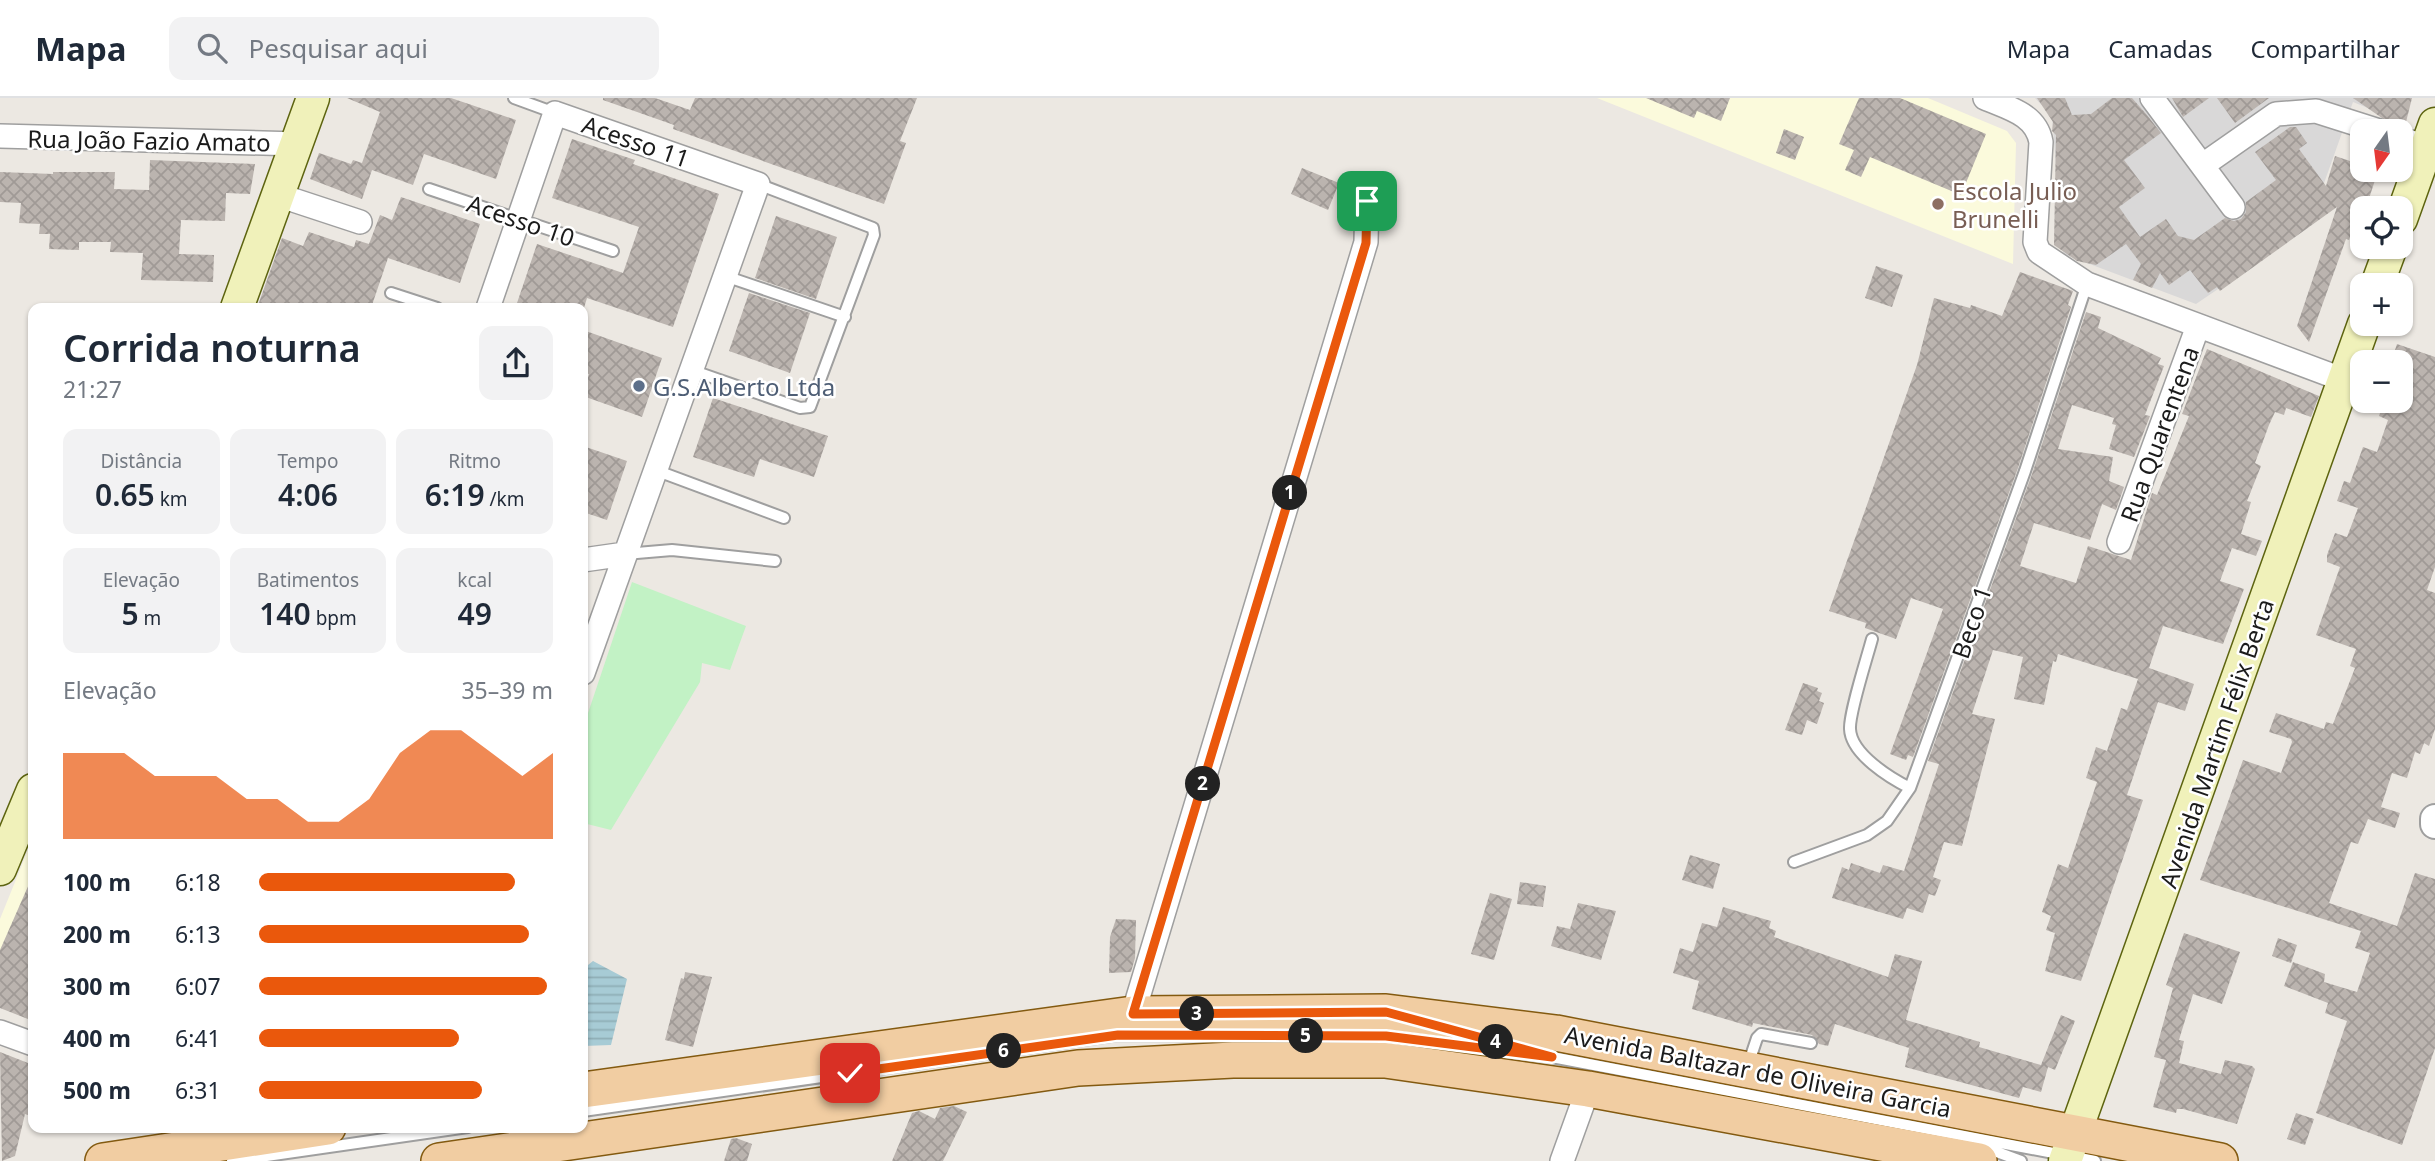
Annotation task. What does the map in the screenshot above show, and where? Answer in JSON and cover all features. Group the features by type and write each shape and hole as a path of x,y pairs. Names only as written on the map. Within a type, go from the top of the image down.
{"main road":[{"path":"239,303 313,98"},
{"path":"2407,196 2421,136"},
{"name":"Avenida Martim Félix Berta","path":"2075,1152 2165,886 2360,336"},
{"path":"0,869 28,802"},
{"name":"Avenida Baltazar de Oliveira Garcia","path":"588,1089 1133,1014 1386,1012 1556,1032 1747,1070 2075,1152 2220,1161"},
{"name":"Avenida Baltazar de Oliveira Garcia","path":"439,1161 1078,1068 1233,1060 1385,1060 1588,1089 1902,1154 1977,1161"},
{"path":"103,1161 288,1133"}],"street":[{"path":"1985,98 2014,103 2039,129 2041,142 2035,242 2039,252 2087,284 2344,380"},
{"path":"2152,98 2233,206"},
{"path":"2203,165 2276,114 2316,111 2350,122"},
{"name":"Acesso 11","path":"555,113 758,184"},
{"path":"490,303 555,113"},
{"name":"Rua João Fazio Amato","path":"0,136 298,144"},
{"path":"588,659 758,184"},
{"path":"278,195 360,222"},
{"path":"1133,1014 1366,243 1367,196"},
{"name":"Rua Quarentena","path":"2119,542 2198,326"},
{"path":"588,559 625,554"},
{"path":"0,1032 28,1042"},
{"path":"1562,1161 1588,1089"}],"lane":[{"name":"Acesso 11","path":"514,98 555,113"},
{"path":"691,370 800,408 810,407 845,317 874,235 873,228 758,184"},
{"name":"Acesso 10","path":"429,189 613,251"},
{"path":"725,276 845,317"},
{"name":"Beco 1","path":"1794,862 1867,835 1887,821 1910,788 2025,471 2087,284"},
{"path":"391,293 422,303"},
{"path":"655,470 784,518"},
{"path":"625,554 672,550 775,561"},
{"path":"1872,639 1850,729 1854,744 1865,756 1910,788"},
{"path":"1386,1012 1552,1057"},
{"path":"1747,1070 1757,1038 1762,1034 1811,1043"},
{"path":"588,1110 1118,1035 1386,1036 1552,1057 1940,1130 2075,1152"},
{"path":"1385,1060 1552,1057"},
{"path":"1940,1130 2075,1152"},
{"path":"1940,1130 2021,1161"},
{"path":"232,1161 426,1133"},
{"path":"537,1133 565,1143"}],"shaded area":[{"name":"Escola Julio Brunelli","path":"1597,98 1928,98 2007,131 2016,143 2013,264"},
{"path":"2035,98 2392,98 2385,115 2353,102 2308,228 2196,304 2063,254 2052,116"},
{"path":"28,850 28,967 0,954 0,919"}],"green space":[{"path":"632,582 746,626 730,670 702,663 700,682 611,830 588,824 588,713"}],"water":[{"path":"593,961 627,979 611,1045 588,1046 588,965"}],"building":[{"path":"347,98 451,98 516,120 496,179 424,154 413,185 372,170 362,199 310,179 319,153 351,164 353,160 362,163 380,112"},
{"path":"603,98 655,98 690,110 695,98 917,98 900,141 906,143 884,204 673,129 674,125"},
{"path":"1646,98 1730,98 1721,121 1697,111 1694,118"},
{"path":"1859,98 1900,98 1986,134 1961,195 1870,157 1861,177 1845,170 1854,150 1839,144"},
{"path":"2037,98 2065,98 2072,115 2091,114 2112,98 2132,98 2161,133 2124,160 2145,188 2119,207 2140,237 2166,219 2178,236 2194,240 2225,218 2234,221 2241,219 2246,212 2246,202 2276,180 2255,152 2290,127 2296,127 2307,143 2299,149 2326,186 2335,156 2350,161 2350,182 2374,182 2370,196 2350,196 2350,237 2349,240 2346,239 2309,342 2297,326 2337,207 2220,291 2217,287 2208,293 2190,270 2169,285 2160,273 2152,288 2133,280 2141,264 2126,244 2096,265 2077,261 2054,245 2056,135 2052,131 2053,122"},
{"path":"2172,98 2209,98 2183,117"},
{"path":"2217,98 2269,98 2235,123"},
{"path":"2353,98 2412,98 2407,119 2383,119"},
{"path":"1784,129 1804,137 1795,160 1776,153"},
{"path":"572,139 635,160 633,164 719,194 673,327 587,298 586,303 517,303 537,244 623,273 639,227 552,198"},
{"path":"150,160 255,164 250,194 226,193 225,221 181,220 179,254 214,255 213,282 141,280 143,253 110,252 111,242 79,242 79,250 49,249 50,234 39,234 40,224 19,223 21,203 0,202 0,172 115,172 114,189 149,190"},
{"path":"1302,168 1339,183 1328,210 1291,194"},
{"path":"401,197 480,224 460,283 388,258 373,303 259,303 282,238 303,246 309,232 354,247 356,240 369,244 380,215 392,220"},
{"path":"776,216 837,237 816,299 755,278"},
{"path":"1876,266 1903,275 1892,307 1865,298"},
{"path":"2020,272 2073,291 2068,305 2071,307 2018,468 1913,757 1908,755 1906,760 1890,754 1943,609 1911,598 1896,639 1865,628 1866,623 1829,611 1917,365 1934,298 1970,308 1971,305 2002,316"},
{"path":"749,293 810,313 790,373 729,351"},
{"path":"2086,312 2101,317 2098,328 2161,358 2158,364 2164,366 2145,415 2150,416 2134,457 2109,449 2116,425 2112,424 2114,418 2072,405 2058,449 2113,457 2109,481 2124,487 2116,510 2102,504 2090,540 2034,523 2020,566 2076,583 2088,546 2131,560 2152,493 2157,495 2189,416 2182,414 2207,349 2319,396 2311,417 2286,408 2284,415 2275,412 2269,425 2255,463 2261,466 2247,501 2251,502 2241,534 2262,541 2256,556 2232,548 2220,581 2244,589 2223,644 2163,626 2149,668 2194,684 2185,711 2158,702 2127,795 2143,800 2081,981 2045,971 2055,933 2046,930 2051,916 2042,912 2058,864 2068,868 2097,782 2086,778 2096,747 2107,751 2121,708 2127,710 2138,679 2058,654 2056,662 2053,661 2044,705 2014,699 2023,657 1993,650 1972,714 1995,719 1962,846 1944,842 1933,877 1941,880 1935,896 1929,894 1923,913 1907,908 1903,919 1832,898 1842,867 1849,870 1851,863 1880,873 1883,865 1904,871 1939,764 1928,761 2032,474"},
{"path":"588,332 662,358 642,417 588,398"},
{"path":"2397,344 2435,357 2435,567 2427,590 2435,593 2435,729 2429,746 2424,743 2420,754 2415,752 2407,778 2392,773 2381,807 2400,813 2395,828 2368,819 2358,844 2351,842 2329,903 2397,926 2415,873 2435,879 2435,1048 2402,1145 2316,1113 2347,1021 2325,1013 2328,1003 2284,986 2293,962 2325,974 2324,982 2357,992 2370,953 2355,948 2361,931 2200,880 2243,760 2281,773 2292,742 2291,739 2269,732 2276,713 2324,729 2326,722 2333,724 2355,668 2350,666 2356,649 2316,635 2340,567 2327,562 2327,555 2335,533 2347,537 2358,508 2337,501 2344,481 2350,483 2363,447 2377,452 2388,420 2379,416 2380,413 2413,413 2413,350 2395,350"},
{"path":"713,398 828,436 814,477 760,459 754,477 693,457"},
{"path":"588,448 627,461 607,520 588,514"},
{"path":"1803,683 1818,688 1817,691 1822,693 1819,701 1824,703 1817,724 1807,720 1802,735 1785,730"},
{"path":"1690,855 1720,864 1713,889 1682,880"},
{"path":"1520,882 1546,886 1543,907 1517,904"},
{"path":"28,886 28,1019 0,1008 0,950"},
{"path":"1490,893 1512,899 1494,960 1471,954"},
{"path":"1578,903 1616,911 1601,960 1551,946 1557,926 1570,929"},
{"path":"1723,907 1771,921 1769,928 1776,931 1774,937 1888,977 1895,954 1922,961 1906,1020 1980,1042 1979,1047 2041,1065 2061,1015 2075,1021 2055,1070 2048,1067 2041,1092 2023,1087 2019,1098 1905,1067 1909,1048 1835,1024 1828,1046 1819,1044 1812,1035 1753,1023 1752,1027 1692,1009 1699,981 1673,973 1680,948 1693,952 1702,923 1717,927"},
{"path":"1116,919 1136,920 1135,958 1131,972 1109,973 1110,937"},
{"path":"2184,933 2240,952 2222,1004 2193,994 2179,1040 2184,1041 2179,1063 2221,1074 2225,1060 2255,1069 2237,1124 2183,1109 2177,1109 2176,1113 2153,1107 2166,1060 2154,1057 2173,988 2166,985"},
{"path":"2278,938 2297,945 2291,963 2272,956"},
{"path":"685,972 712,977 693,1047 665,1040 681,978 684,979"},
{"path":"0,1052 28,1063 28,1115 25,1114 15,1156 2,1161"},
{"path":"954,1106 967,1112 943,1161 892,1161 912,1113 919,1111 935,1119 940,1108"},
{"path":"2296,1113 2314,1119 2305,1145 2287,1139"},
{"path":"736,1138 752,1144 747,1161 724,1161 731,1139"}],"place":[{"name":"Escola Julio Brunelli","path":"1938,204"},
{"name":"G.S.Alberto Ltda","path":"639,386"}],"route":[{"path":"850,1073 1118,1035 1386,1036 1552,1057 1386,1012 1133,1014 1366,243 1367,201"}]}
